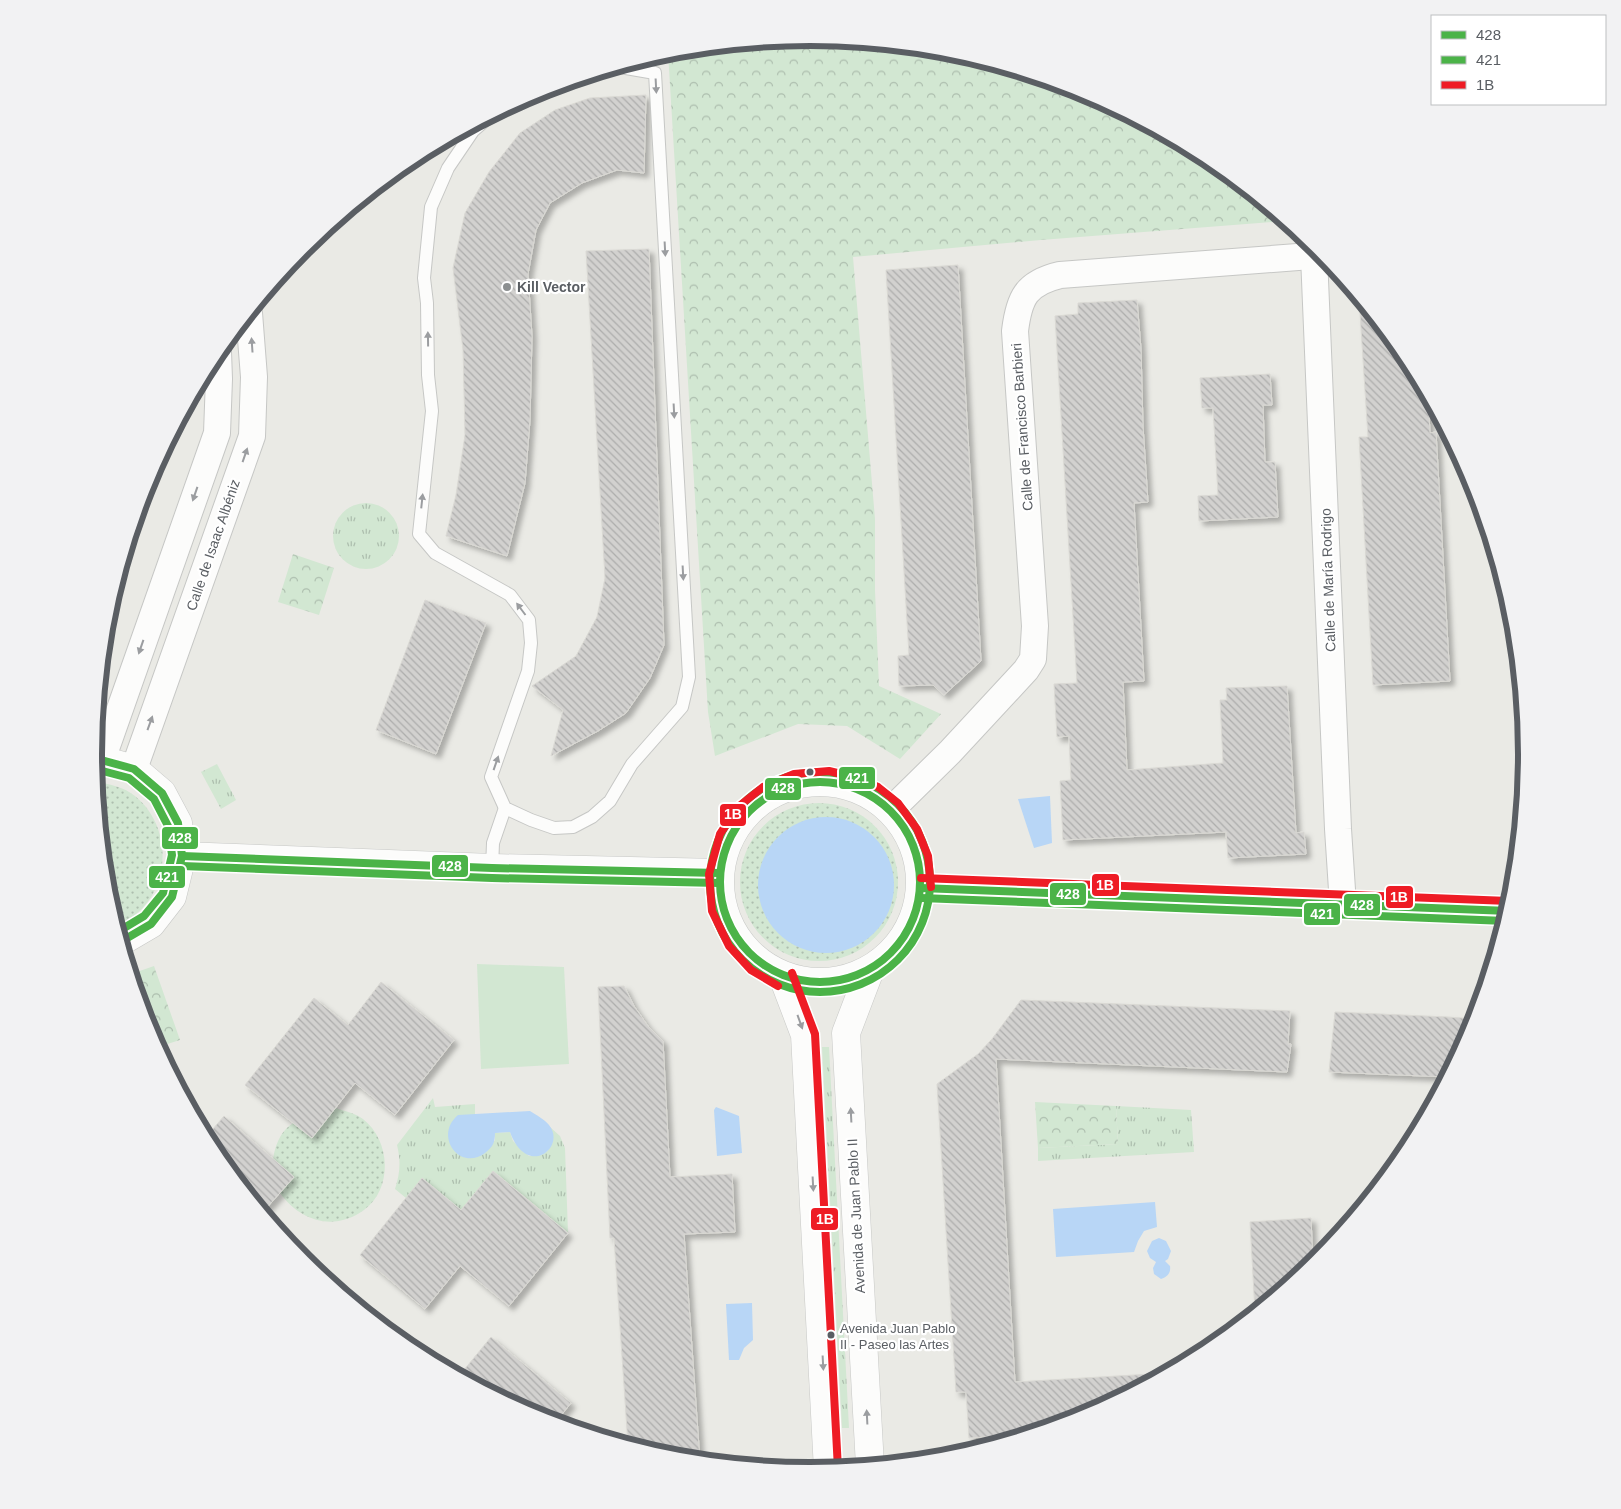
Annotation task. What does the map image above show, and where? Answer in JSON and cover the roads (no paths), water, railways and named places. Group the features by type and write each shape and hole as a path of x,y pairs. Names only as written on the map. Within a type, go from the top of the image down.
{"main road":[{"path":"102,760 134,769 162,793 178,822 182,856 172,897 151,924 126,939"},
{"path":"829,781 851,786 873,796 891,810 908,832 918,858 921,888 915,918 904,939 888,957 870,970 848,980 818,984 784,976 758,962 738,941 722,908 719,873 728,840 746,813 768,795 798,784 829,781"},
{"path":"182,856 492,868 719,873"},
{"path":"921,888 1501,911"},
{"name":"Avenida de Juan Pablo II","path":"870,970 846,1033 870,1460"},
{"path":"784,976 805,1036 828,1462"}],"street":[{"name":"Calle de Francisco Barbieri","path":"891,810 956,745 1026,670 1033,659 1035,626 1015,331 1022,300 1030,288 1044,279 1060,276 1313,256"},
{"name":"Calle de María Rodrigo","path":"1319,263 1338,829 1343,905"},
{"name":"Calle de Isaac Albéniz","path":"134,769 252,436 254,377 251,321"},
{"path":"102,747 217,433 219,366"}],"lane":[{"path":"472,132 448,168 431,206 424,278 427,303 428,375 432,411 419,534 435,553 510,595 529,620 531,643 528,671 491,777 505,808 554,828 573,827 592,817 610,801 632,764 682,707 688,677 655,73 633,69"},
{"path":"492,868 493,843 505,808"}],"water":[{"path":"1050,796 1052,843 1034,848 1018,799"},
{"path":"826,817 852,822 864,828 874,837 883,847 889,859 894,885 889,911 883,923 874,933 864,942 852,948 826,953 800,948 788,942 778,933 769,923 763,911 758,885 763,859 769,847 778,837 788,828 800,822"},
{"path":"716,1107 739,1116 742,1153 717,1156 714,1110"},
{"path":"530,1111 549,1125 553,1134 553,1142 543,1154 535,1156 526,1154 517,1146 510,1132 495,1133 492,1146 476,1158 467,1158 459,1155 449,1141 448,1132 451,1123 458,1115"},
{"path":"1155,1202 1157,1227 1144,1231 1134,1252 1056,1257 1053,1209"},
{"path":"1159,1238 1166,1241 1171,1251 1168,1259 1165,1261 1170,1266 1170,1270 1166,1277 1161,1279 1154,1274 1153,1268 1156,1262 1150,1258 1147,1251 1152,1241"},
{"path":"752,1303 753,1340 744,1348 739,1360 729,1360 726,1304"}],"place":[{"name":"Kill Vector","path":"507,287"},
{"name":"Avenida Juan Pablo II - Paseo las Artes","path":"831,1335"}]}
